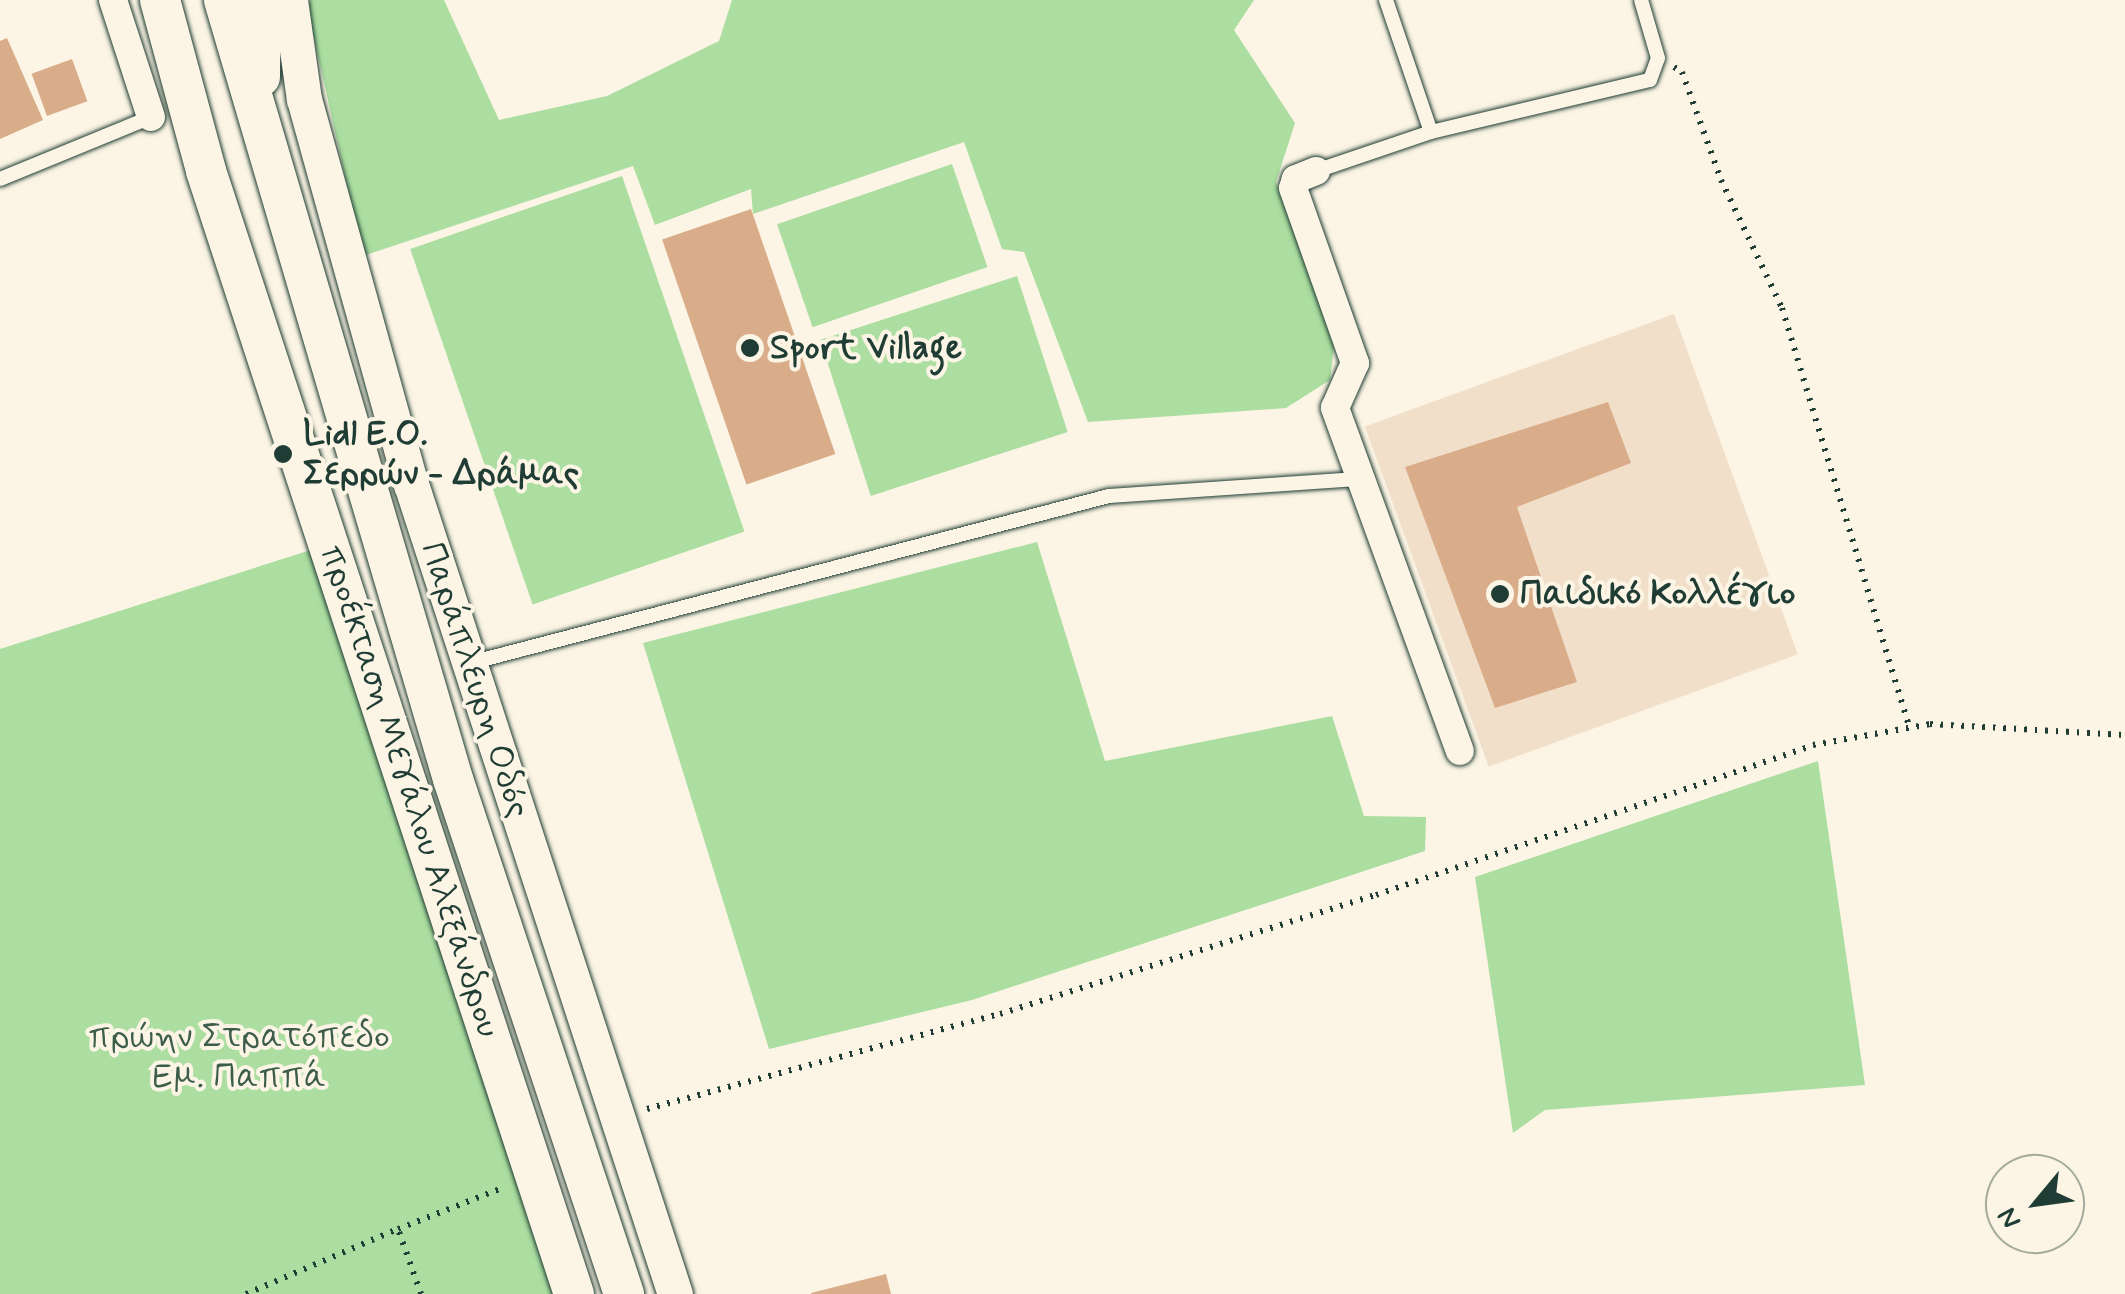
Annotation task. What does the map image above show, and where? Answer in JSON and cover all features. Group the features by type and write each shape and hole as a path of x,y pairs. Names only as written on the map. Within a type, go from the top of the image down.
{"main road":[{"name":"προέκταση Μεγάλου Αλεξάνδρου","path":"160,0 224,227 574,1294"},
{"name":"προέκταση Μεγάλου Αλεξάνδρου","path":"224,0 454,779 624,1294"},
{"path":"261,0 267,150"},
{"path":"589,1190 644,1294"}],"street":[{"path":"112,0 151,117"},
{"name":"Παράπλευρη Οδός","path":"290,0 294,47 326,180 411,484 675,1294"},
{"path":"1316,170 1296,179 1294,198 1354,358 1335,408 1460,750"}],"lane":[{"path":"1386,0 1431,132"},
{"path":"1316,170 1431,132 1643,84 1656,74 1658,58 1641,0"},
{"path":"0,178 151,117"},
{"path":"469,663 1110,496 1362,479"}],"path":[{"path":"1658,58 1682,72 1722,180 1782,308 1909,727"},
{"path":"618,1118 1000,1014 1376,895 1813,745 1909,727 2125,736"},
{"path":"246,1294 536,1174"},
{"path":"398,1229 422,1294"}],"shaded area":[{"path":"1674,314 1798,654 1489,767 1365,427"}],"green space":[{"path":"311,0 444,0 499,120 607,96 719,41 732,0 1254,0 1234,30 1295,123 1276,182 1334,346 1330,380 1286,408 1088,422 1024,252 1002,249 964,142 753,214 751,189 655,225 633,166 363,256 307,7"},
{"path":"952,164 987,267 813,327 777,224"},
{"path":"622,176 744,532 533,604 410,249"},
{"path":"1017,276 1068,432 871,496 820,340"},
{"path":"1037,542 1105,761 1332,716 1364,816 1426,817 1425,851 972,1000 769,1049 643,643"},
{"name":"πρώην Στρατόπεδο Εμ. Παππά","path":"314,549 568,1294 0,1294 0,649"},
{"path":"1818,761 1865,1085 1545,1110 1513,1133 1475,877"}],"building":[{"path":"7,38 43,120 0,139 0,41"},
{"path":"72,59 87,101 47,116 32,74"},
{"name":"Sport Village","path":"751,209 835,454 746,484 662,240"},
{"name":"Παιδικό Κολλέγιο","path":"1608,402 1631,463 1517,507 1577,682 1495,708 1405,467"},
{"path":"886,1274 891,1294 811,1294 811,1293"}],"place":[{"name":"Sport Village","path":"750,348"},
{"name":"Lidl Ε.Ο. Σερρών - Δράμας","path":"283,454"},
{"name":"Παιδικό Κολλέγιο","path":"1500,594"}]}
